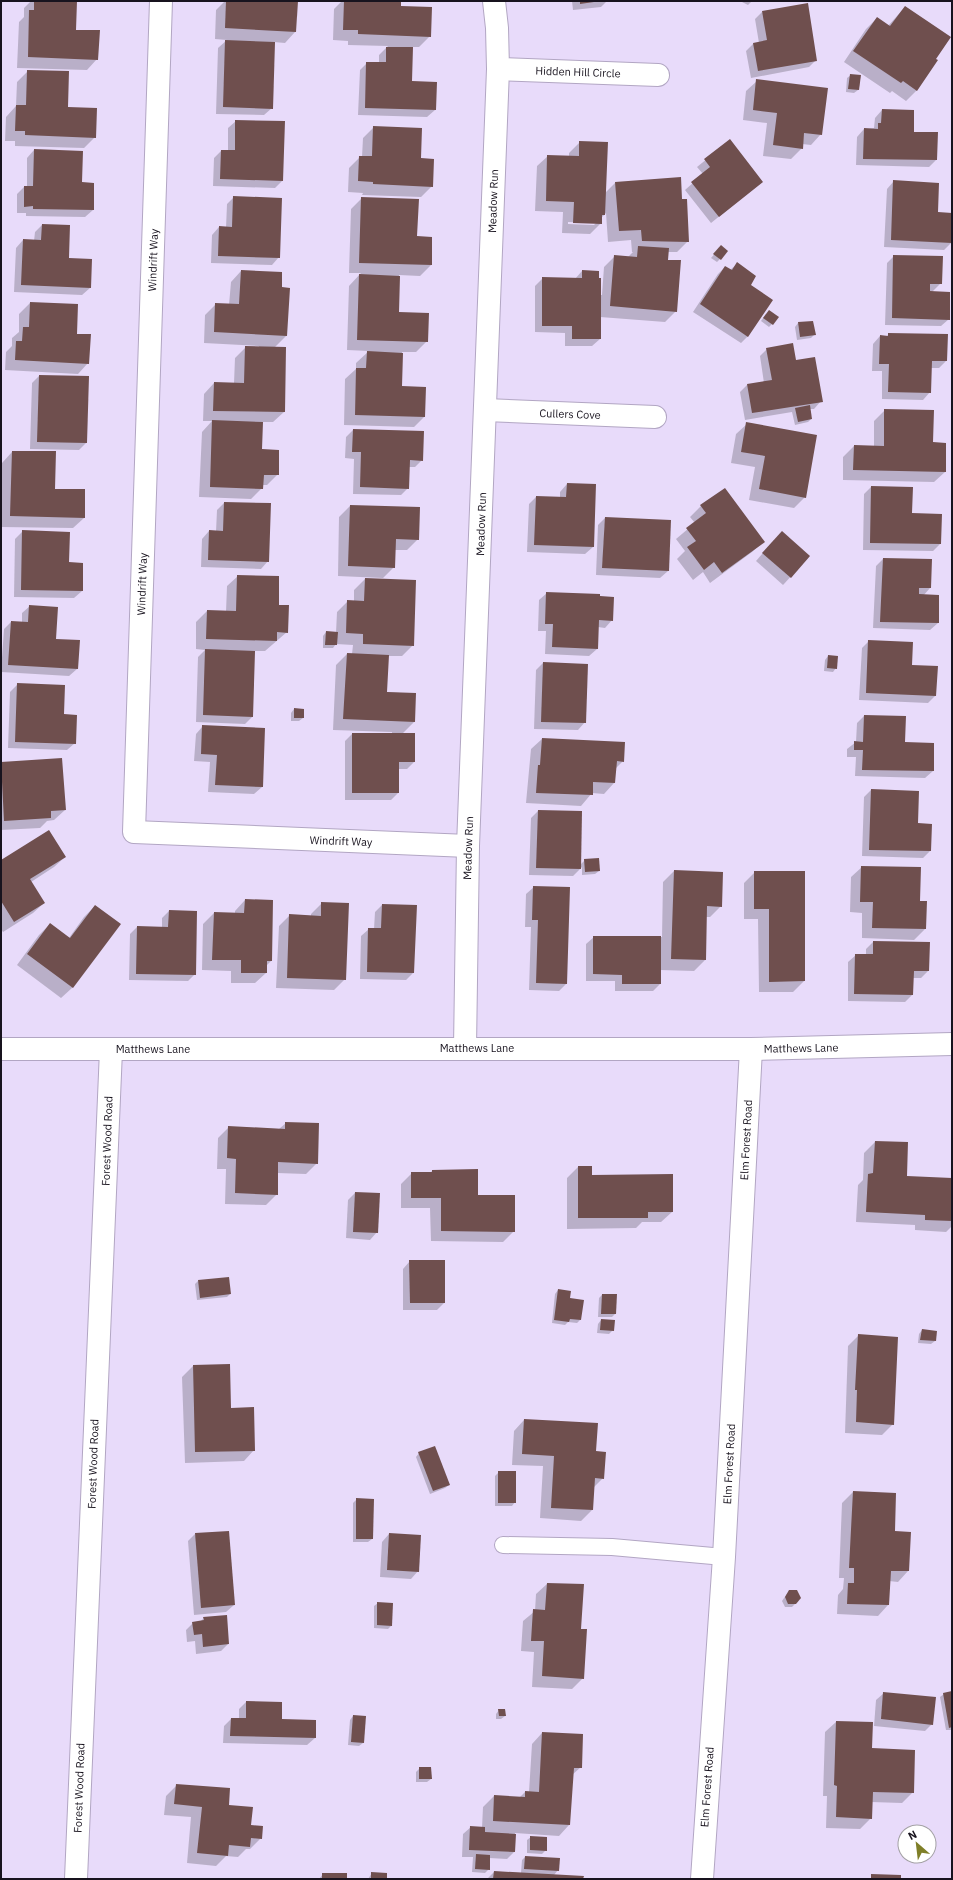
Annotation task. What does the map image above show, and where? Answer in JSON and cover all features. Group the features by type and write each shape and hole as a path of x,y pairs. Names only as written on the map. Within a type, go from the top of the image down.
{"street":[{"name":"Windrift Way","path":"161,1 134,832 468,846"},
{"name":"Meadow Run","path":"465,1048 468,846 498,69 497,28 494,1"},
{"name":"Hidden Hill Circle","path":"498,69 658,75"},
{"name":"Cullers Cove","path":"485,410 655,417"},
{"name":"Matthews Lane","path":"1,1049 751,1049 952,1044"},
{"name":"Elm Forest Road","path":"702,1879 724,1557 751,1049"},
{"name":"Forest Wood Road","path":"76,1879 111,1050"}],"lane":[{"path":"503,1544 612,1547 724,1557"}],"building":[{"path":"34,1 77,1 76,30 100,30 98,60 28,57 29,10 34,10"},
{"path":"226,1 298,1 296,32 225,28"},
{"path":"344,1 401,1 401,6 432,7 431,37 358,34 358,30 343,30"},
{"path":"580,1 594,1 594,2 580,4"},
{"path":"808,3 817,61 758,71 753,43 767,40 762,11"},
{"path":"905,6 951,37 936,59 938,60 917,91 903,81 901,83 853,51 877,17 890,26"},
{"path":"225,40 275,42 273,109 223,107"},
{"path":"386,47 413,47 412,81 437,82 436,110 365,108 366,62 386,62"},
{"path":"27,70 69,71 68,107 97,108 96,138 25,135 25,131 15,131 16,105 26,105"},
{"path":"850,74 861,75 859,90 848,89"},
{"path":"756,79 828,88 822,135 804,133 803,149 773,145 777,113 753,110"},
{"path":"882,109 914,110 914,132 938,132 937,160 863,159 864,128 878,129 878,123 881,123"},
{"path":"235,120 285,121 283,181 220,179 221,150 235,150"},
{"path":"373,126 422,128 421,158 434,159 433,187 373,184 373,182 358,181 359,156 372,156"},
{"path":"730,139 763,182 719,217 691,182 710,167 704,159"},
{"path":"579,141 608,142 605,215 602,215 602,224 573,223 574,202 546,201 547,155 579,156"},
{"path":"34,149 83,151 82,182 94,183 94,210 33,209 33,206 24,207 24,186 33,186"},
{"path":"681,177 682,199 687,199 689,242 642,241 641,230 619,231 615,182"},
{"path":"893,180 939,183 938,212 952,213 952,243 891,240"},
{"path":"233,196 282,198 280,258 218,256 219,226 232,227"},
{"path":"361,197 419,199 417,236 432,237 432,265 359,263"},
{"path":"42,224 70,225 69,258 92,259 91,288 21,285 23,239 41,240"},
{"path":"721,245 728,251 721,260 713,254"},
{"path":"638,246 669,248 668,260 681,260 677,312 610,306 614,255 637,257"},
{"path":"893,255 943,256 942,284 930,284 930,291 950,292 950,320 892,318"},
{"path":"737,262 756,276 751,285 773,300 748,337 700,304 725,266 732,270"},
{"path":"241,270 282,272 282,287 290,288 287,336 214,332 215,303 239,304"},
{"path":"582,270 599,271 599,278 601,278 601,339 572,339 572,326 542,326 542,277 582,278"},
{"path":"359,274 400,276 399,312 429,313 428,342 357,340"},
{"path":"30,302 78,304 77,334 91,334 89,364 15,360 16,341 22,341 23,327 29,327"},
{"path":"769,310 779,317 773,325 763,318"},
{"path":"813,321 816,335 800,337 798,322"},
{"path":"888,333 948,334 947,361 932,361 931,393 888,392 889,364 879,364 880,335 888,336"},
{"path":"793,343 796,360 815,357 823,402 752,413 747,384 772,380 766,348"},
{"path":"245,346 286,347 285,412 213,411 214,382 244,383"},
{"path":"367,351 403,353 402,386 426,387 425,417 355,415 356,368 366,368"},
{"path":"39,375 89,376 87,443 37,442"},
{"path":"810,405 812,419 798,422 795,408"},
{"path":"884,409 934,410 933,442 946,443 946,472 853,470 854,445 884,446"},
{"path":"212,420 263,422 262,449 279,450 279,475 264,475 263,489 210,487"},
{"path":"746,422 817,435 806,498 759,489 765,456 741,452"},
{"path":"353,429 424,431 423,461 410,460 409,489 360,487 361,452 352,452"},
{"path":"12,451 56,451 55,489 85,489 85,518 10,516"},
{"path":"567,483 596,484 594,547 534,545 536,496 566,497"},
{"path":"871,486 913,487 912,513 942,514 941,544 870,543"},
{"path":"725,488 765,542 722,573 714,562 704,570 687,547 696,541 686,528 706,513 700,505"},
{"path":"224,502 271,503 269,562 208,560 209,530 223,531"},
{"path":"350,505 420,507 419,540 396,539 395,568 348,566"},
{"path":"605,517 671,520 669,571 602,568"},
{"path":"22,530 70,532 69,562 83,563 83,591 21,590"},
{"path":"782,531 810,556 791,578 762,553"},
{"path":"883,558 932,559 931,588 919,588 919,594 939,595 939,623 880,622"},
{"path":"237,575 279,576 279,605 289,605 288,633 277,632 277,641 206,639 207,610 236,611"},
{"path":"365,578 416,580 414,646 363,644 363,634 346,633 347,600 364,601"},
{"path":"546,592 600,594 600,596 614,597 613,621 599,620 598,649 552,647 553,624 545,624"},
{"path":"29,605 58,607 56,639 80,640 78,669 8,665 11,621 28,622"},
{"path":"326,631 338,632 337,645 325,645"},
{"path":"868,640 913,642 912,665 938,666 936,696 866,693"},
{"path":"205,649 255,651 253,717 203,715"},
{"path":"347,653 389,655 387,692 416,693 415,722 343,719"},
{"path":"828,655 838,656 837,669 827,668"},
{"path":"543,662 588,664 586,723 541,722"},
{"path":"17,683 65,685 64,714 77,715 76,744 15,742"},
{"path":"294,708 304,709 304,718 294,718"},
{"path":"864,715 906,716 905,742 934,743 934,771 862,770 863,750 854,750 854,741 863,742"},
{"path":"202,725 265,728 263,787 215,785 217,755 201,754"},
{"path":"352,733 415,733 415,762 399,762 399,793 352,793"},
{"path":"542,738 625,742 624,762 617,761 615,783 593,782 593,795 536,793"},
{"path":"62,758 66,810 51,811 51,818 4,821 1,762"},
{"path":"871,789 919,791 918,823 932,824 931,851 869,850"},
{"path":"538,810 582,811 581,869 536,868"},
{"path":"49,830 66,857 30,879 45,903 14,922 1,901 1,860"},
{"path":"599,858 600,871 585,872 584,859"},
{"path":"861,866 921,867 920,901 927,901 926,929 872,928 873,902 860,902"},
{"path":"674,870 723,872 722,907 707,906 706,960 671,959"},
{"path":"754,871 805,871 805,981 769,982 769,909 754,909"},
{"path":"533,886 570,887 567,984 536,983 538,920 532,920"},
{"path":"245,899 273,900 272,961 267,961 267,973 241,973 241,960 212,960 214,912 244,913"},
{"path":"321,902 349,903 346,980 287,978 289,914 321,916"},
{"path":"382,904 417,905 414,973 367,972 368,928 381,928"},
{"path":"95,905 121,924 73,988 27,954 50,923 70,938"},
{"path":"169,910 197,911 196,975 136,974 137,926 168,927"},
{"path":"593,936 661,936 661,984 622,984 622,975 593,974"},
{"path":"873,941 930,942 929,971 914,971 913,995 854,994 855,954 873,954"},
{"path":"285,1122 319,1123 318,1164 278,1162 278,1195 235,1193 236,1159 227,1158 228,1126 285,1129"},
{"path":"875,1141 908,1142 907,1176 952,1178 952,1221 925,1220 925,1215 866,1212 868,1174 873,1173"},
{"path":"578,1166 592,1166 592,1175 673,1174 673,1212 648,1212 648,1218 578,1218"},
{"path":"478,1169 478,1195 515,1195 515,1232 441,1231 441,1198 411,1198 411,1172"},
{"path":"355,1192 380,1193 378,1233 353,1232"},
{"path":"409,1260 445,1260 445,1303 410,1303"},
{"path":"229,1277 231,1294 200,1298 198,1280"},
{"path":"558,1289 571,1291 570,1298 584,1300 581,1320 570,1319 569,1322 554,1320"},
{"path":"602,1294 617,1294 616,1314 601,1314"},
{"path":"601,1319 615,1320 614,1331 600,1330"},
{"path":"922,1329 937,1331 936,1341 920,1340"},
{"path":"858,1334 898,1337 894,1425 856,1422 857,1390 855,1390"},
{"path":"230,1364 231,1408 254,1407 255,1451 195,1452 193,1365"},
{"path":"524,1419 598,1423 596,1451 606,1452 604,1479 595,1478 593,1510 551,1508 554,1456 522,1454"},
{"path":"435,1446 450,1485 433,1491 418,1452"},
{"path":"498,1471 516,1471 516,1503 498,1503"},
{"path":"853,1491 896,1493 895,1531 911,1532 909,1571 891,1571 889,1605 847,1604 848,1583 854,1583 854,1568 849,1568"},
{"path":"356,1498 374,1499 373,1539 356,1539"},
{"path":"229,1531 235,1605 201,1608 195,1533"},
{"path":"389,1533 421,1535 419,1572 387,1570"},
{"path":"547,1583 584,1584 581,1629 587,1629 584,1679 542,1676 544,1641 531,1641 533,1609 545,1610"},
{"path":"789,1590 797,1590 801,1598 796,1604 788,1604 785,1597"},
{"path":"377,1602 393,1603 392,1626 377,1625"},
{"path":"227,1615 229,1644 203,1647 202,1634 194,1635 192,1622 204,1620 203,1617"},
{"path":"952,1691 952,1727 949,1728 943,1693"},
{"path":"883,1692 936,1697 933,1725 881,1719"},
{"path":"246,1701 282,1702 282,1719 316,1720 316,1738 230,1736 231,1718 246,1718"},
{"path":"498,1709 505,1709 506,1716 499,1716"},
{"path":"353,1715 366,1716 364,1743 351,1742"},
{"path":"836,1721 873,1722 872,1748 915,1750 914,1793 873,1792 872,1819 836,1817 837,1786 834,1785"},
{"path":"542,1732 583,1734 582,1768 574,1768 570,1825 493,1821 494,1795 525,1797 525,1791 539,1792"},
{"path":"419,1767 431,1767 432,1779 419,1779"},
{"path":"176,1784 230,1788 229,1805 253,1807 251,1825 263,1826 262,1839 251,1838 250,1847 229,1845 228,1856 197,1853 202,1807 174,1804"},
{"path":"470,1826 485,1827 485,1832 516,1834 515,1852 469,1850"},
{"path":"530,1836 547,1837 547,1851 530,1850"},
{"path":"476,1854 490,1855 490,1870 475,1869"},
{"path":"525,1856 560,1858 559,1871 524,1869"},
{"path":"494,1871 584,1876 583,1879 493,1879"},
{"path":"371,1872 387,1873 387,1879 371,1879"},
{"path":"322,1873 347,1873 347,1879 322,1879"},
{"path":"871,1874 901,1875 901,1879 871,1879"}]}
